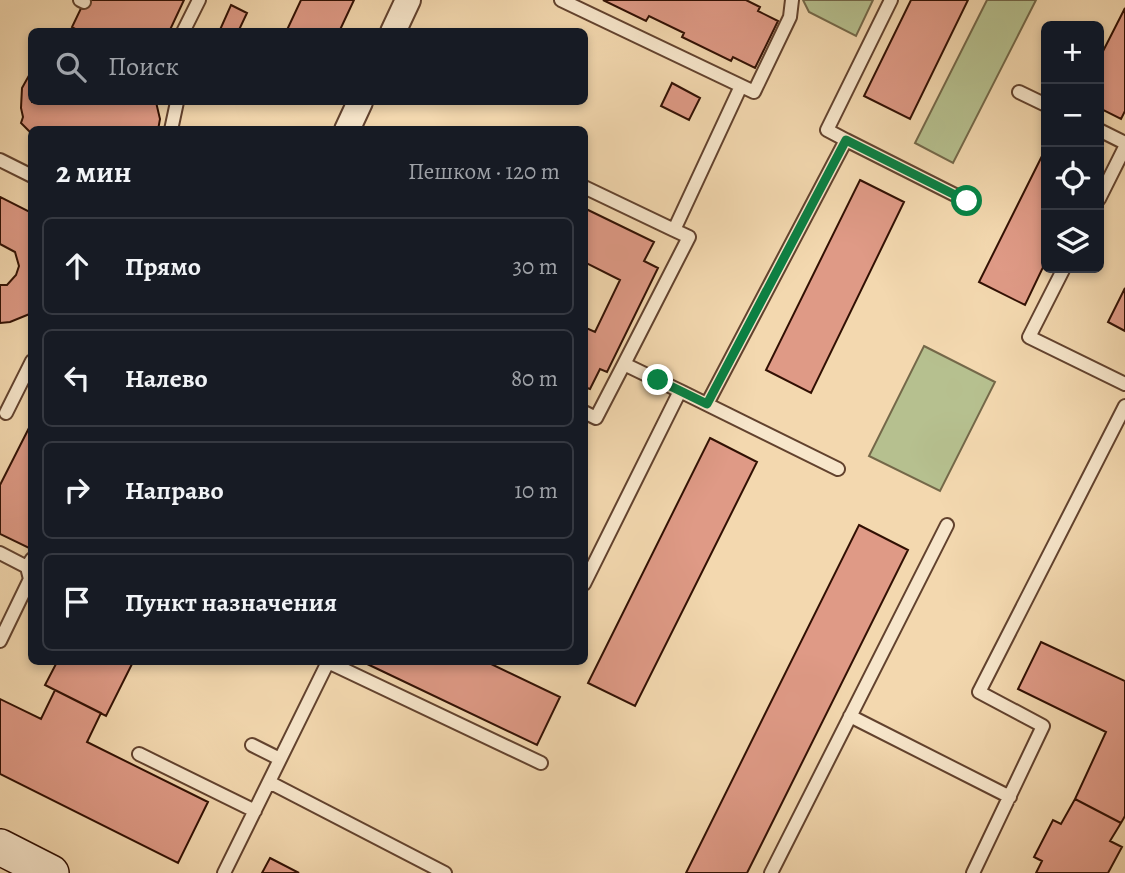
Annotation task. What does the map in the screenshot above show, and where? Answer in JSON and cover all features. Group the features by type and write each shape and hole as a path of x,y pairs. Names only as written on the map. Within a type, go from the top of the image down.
{"street":[{"path":"395,28 408,0"},
{"path":"349,126 359,105"},
{"path":"0,847 51,873"}],"lane":[{"path":"185,28 199,0"},
{"path":"561,0 754,92 790,18 792,0"},
{"path":"891,0 827,130 967,201"},
{"path":"674,230 741,86"},
{"path":"1019,92 1041,103"},
{"path":"172,126 176,105"},
{"path":"1104,133 1125,145 1104,189"},
{"path":"707,404 846,140"},
{"path":"0,160 28,174"},
{"path":"588,189 688,237 596,418 588,414"},
{"path":"1061,273 1029,337 1125,384"},
{"path":"624,364 838,470"},
{"path":"0,426 3,412 28,368"},
{"path":"588,576 680,391"},
{"path":"974,873 1043,726 979,692 1125,406"},
{"path":"771,873 947,526"},
{"path":"0,553 28,563"},
{"path":"0,641 28,583"},
{"path":"224,873 327,665"},
{"path":"334,665 541,763"},
{"path":"850,716 1010,797"},
{"path":"252,745 281,759"},
{"path":"139,754 255,811"},
{"path":"269,782 445,873"}],"green space":[{"path":"803,0 873,0 856,36 809,12"},
{"path":"987,0 1036,0 953,163 915,143"},
{"path":"924,346 995,382 940,491 869,456"}],"building":[{"path":"85,0 184,0 171,28 72,27"},
{"path":"301,0 354,0 341,28 288,28"},
{"path":"603,0 746,0 760,7 758,11 778,21 755,68 733,57 731,61 682,37 684,33 649,16 646,21"},
{"path":"911,0 968,0 910,119 864,96"},
{"path":"231,5 247,13 240,28 221,28"},
{"path":"1125,8 1125,111 1121,119 1104,110 1104,49"},
{"path":"28,77 28,105 157,105 159,126 28,126 28,130 21,123 22,88"},
{"path":"672,83 700,98 689,120 661,106"},
{"path":"1041,158 1041,271 1025,305 979,282"},
{"path":"860,180 904,202 811,393 766,370"},
{"path":"0,197 28,211 28,315 0,323 0,285 7,285 16,275 19,266 15,252 0,244"},
{"path":"588,210 654,242 644,261 658,268 607,372 600,369 590,389 588,329 595,332 620,280 588,264"},
{"path":"1125,288 1125,331 1108,322"},
{"path":"28,430 28,548 0,534 0,485"},
{"path":"710,438 757,462 635,706 588,683"},
{"path":"859,525 908,550 747,873 686,873"},
{"path":"1041,642 1125,681 1125,816 1121,823 1075,799 1106,732 1018,689"},
{"path":"55,665 132,665 106,716 45,685"},
{"path":"369,665 493,665 560,697 537,745"},
{"path":"55,690 101,713 87,742 208,802 178,863 0,774 0,699 41,719"},
{"path":"1075,799 1121,823 1110,841 1122,847 1108,873 1036,873 1042,861 1034,857 1053,820 1061,824"},
{"path":"270,858 299,873 262,873"}],"route":[{"path":"658,380 707,404 846,140 967,201"}]}
